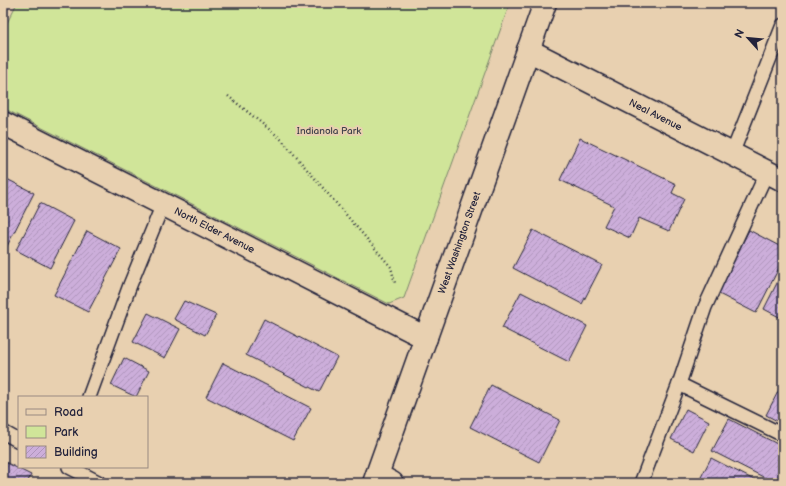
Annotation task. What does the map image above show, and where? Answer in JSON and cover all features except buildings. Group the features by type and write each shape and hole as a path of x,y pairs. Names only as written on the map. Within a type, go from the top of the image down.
{"street":[{"name":"West Washington Street","path":"381,480 426,338 545,3"},
{"name":"Neal Avenue","path":"528,50 775,176"},
{"name":"North Elder Avenue","path":"3,123 426,338"}],"lane":[{"path":"732,154 783,25"},
{"path":"641,483 679,384 704,307 775,176"},
{"path":"89,396 130,285 163,204"},
{"path":"679,384 783,435"},
{"path":"3,432 18,440"},
{"path":"72,483 72,468 100,483"}],"path":[{"path":"228,96 280,138 391,267 395,283"}],"green space":[{"name":"Indianola Park","path":"17,3 510,3 404,298 389,304 3,108 3,31"}]}
